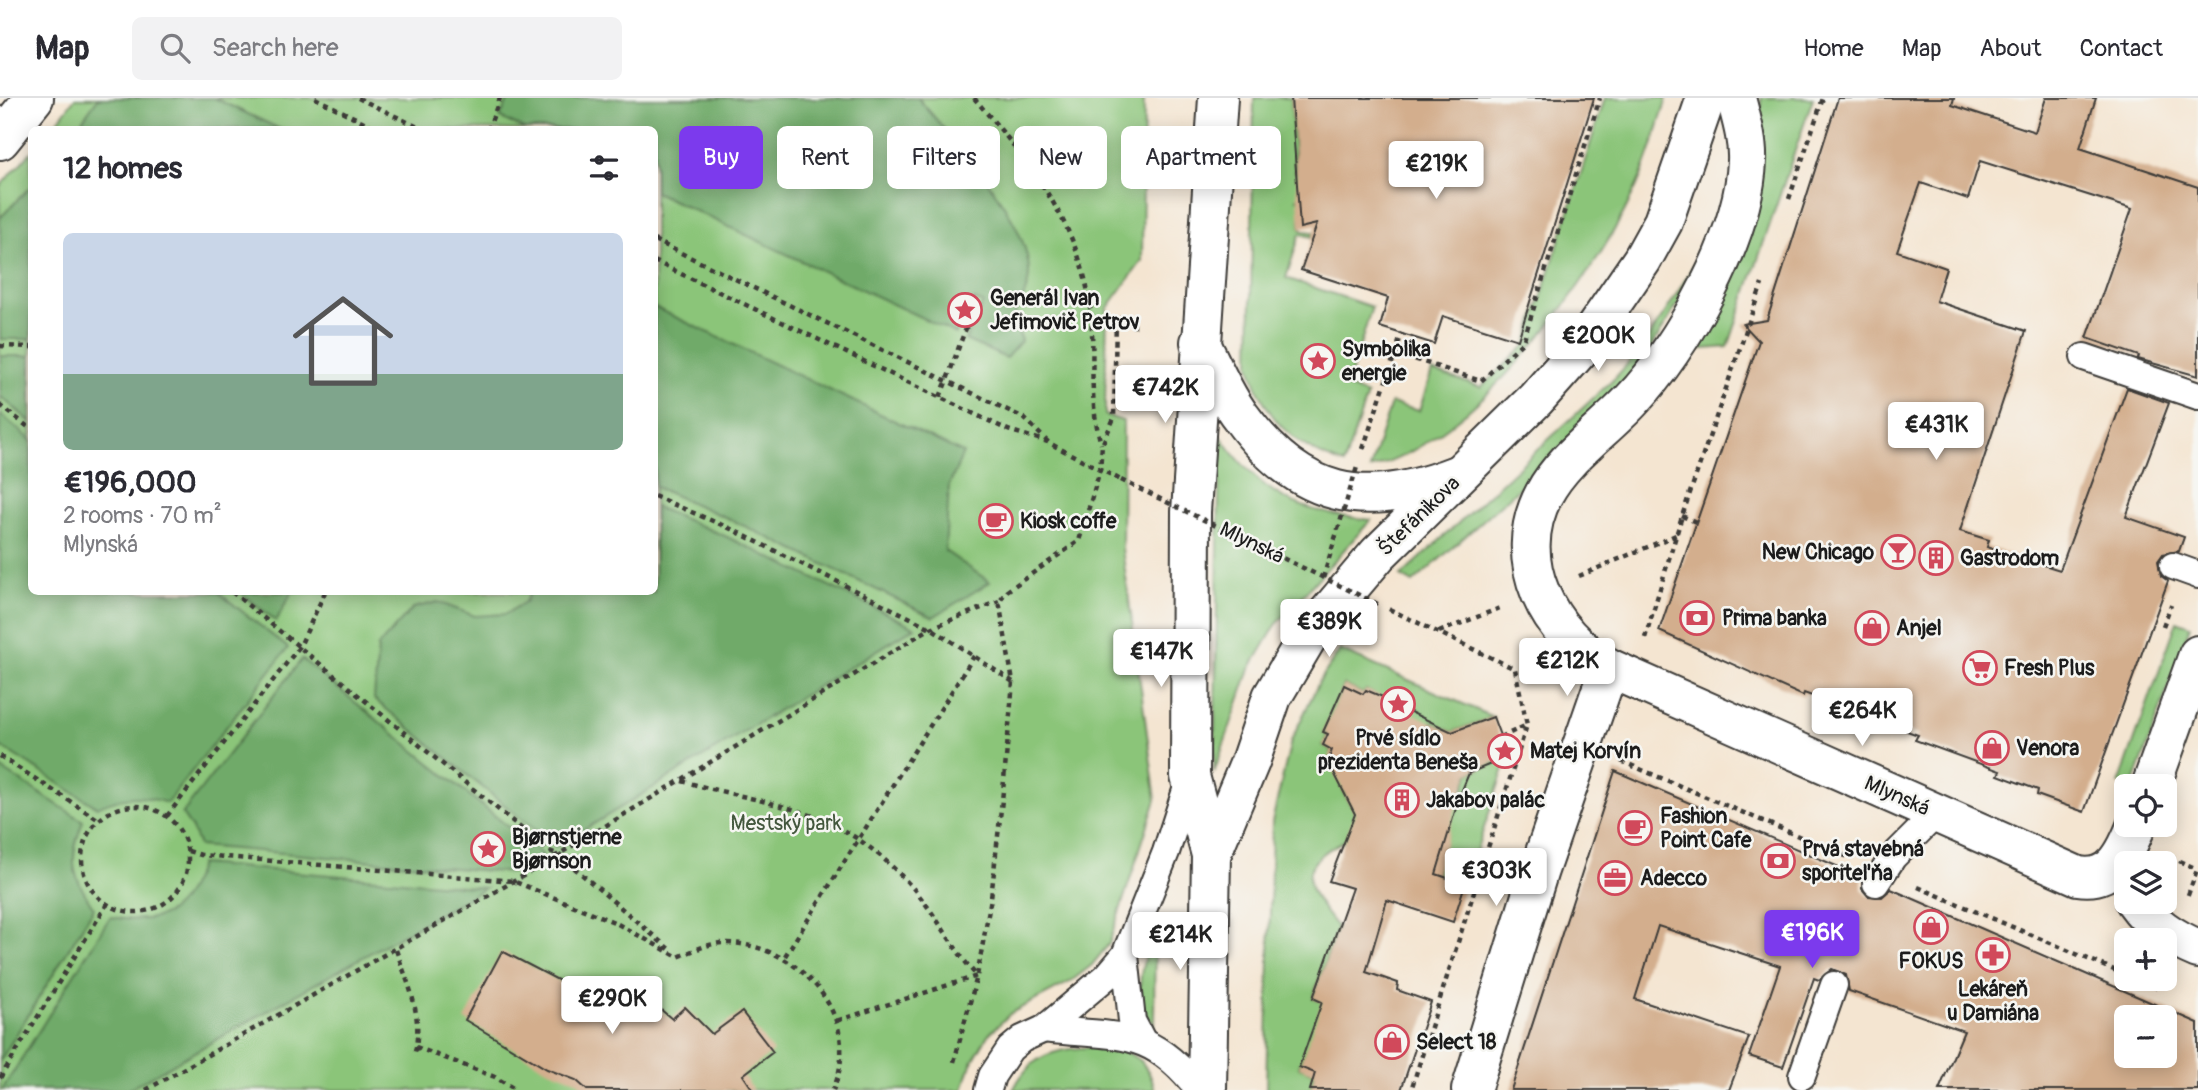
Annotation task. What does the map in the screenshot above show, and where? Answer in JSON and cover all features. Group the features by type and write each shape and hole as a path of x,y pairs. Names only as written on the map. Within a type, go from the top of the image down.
{"street":[{"path":"0,140 33,98"},
{"path":"1464,472 1536,399 1583,346 1642,260 1663,222 1706,98"},
{"name":"Mlynská","path":"1736,98 1747,157 1744,192 1732,230 1701,298 1653,377 1556,476 1542,497 1534,519 1530,558 1545,607 1574,643 1609,668 2078,876 2092,878 2114,866"},
{"name":"Štefánikova","path":"1207,1090 1211,855 1190,776 1191,512 1214,110"},
{"name":"Štefánikova","path":"1199,341 1239,415 1281,461 1308,481 1336,492 1362,496 1431,485 1464,472"},
{"name":"Štefánikova","path":"1211,855 1250,762 1272,697 1307,638 1378,554 1464,472"},
{"path":"2155,774 2198,655"},
{"path":"1471,1090 1539,870 1609,668"},
{"path":"2146,914 2157,927 2198,949"}],"lane":[{"path":"2084,357 2198,396"},
{"path":"2173,566 2198,575"},
{"path":"988,1090 992,1076 1010,1049 1022,1039 1044,1029 1107,976 1125,955 1190,776"},
{"path":"1880,877 1893,857 1936,814"},
{"path":"1125,955 1132,1021 1142,1040"},
{"path":"1802,1076 1834,985"},
{"path":"1044,1029 1118,1034 1142,1040 1163,1051 1199,1090"}],"path":[{"path":"315,98 372,126"},
{"path":"358,98 416,126"},
{"path":"490,126 500,98"},
{"path":"974,98 1040,181 1060,212 1079,260 1090,305 1092,411 1102,445"},
{"path":"1396,353 1481,381 1522,342 1600,98"},
{"path":"1785,213 1823,98"},
{"path":"658,242 1024,418 1049,443"},
{"path":"658,263 1007,430 1049,443"},
{"path":"1642,648 1682,516 1764,276"},
{"path":"940,397 960,337 978,303"},
{"path":"146,1090 396,950 931,628 999,601 1007,592 1079,541 1100,470 1102,445 1114,418 1116,318 1134,318 1134,333"},
{"path":"1323,578 1402,334"},
{"path":"0,346 28,347"},
{"path":"0,405 28,427"},
{"name":"Mlynská","path":"1049,443 1323,578 1515,668 1527,725"},
{"path":"658,498 729,528 931,628 1013,682"},
{"path":"1682,516 1696,522"},
{"path":"1569,580 1676,535"},
{"path":"236,595 549,851 558,854 678,957"},
{"path":"167,816 300,646 324,595"},
{"path":"953,1064 977,976 991,898 1013,682 999,601"},
{"path":"785,956 974,656"},
{"path":"1501,737 1527,725"},
{"path":"1411,1090 1527,725"},
{"path":"0,756 99,820"},
{"path":"1609,756 1880,877 2114,970"},
{"path":"681,780 787,805 834,825 858,839 910,885 977,976"},
{"path":"132,806 154,809 167,816 185,838 188,851 188,869 182,885 164,903 140,912 123,911 107,904 95,894 82,864 89,833 99,820 111,812 132,806"},
{"path":"188,851 201,855 513,881 614,922 678,957"},
{"path":"0,1077 107,904"},
{"path":"678,957 699,948 722,943 765,948 785,956 803,970 818,988 836,1021 839,1061 833,1090"},
{"path":"396,950 417,1009 419,1037 414,1056"},
{"path":"836,1021 977,976"},
{"path":"416,1047 495,1077 516,1090"}],"green space":[{"name":"Mestský park","path":"75,98 1144,98 1144,126 1121,126 1121,189 1143,189 1142,261 1107,309 1105,415 1123,421 1122,548 1156,800 1109,944 1092,965 1070,982 1011,1013 988,1035 971,1064 963,1090 0,1090 0,186 28,155 28,595 658,595 658,126 54,126"},
{"path":"98,98 214,98 274,126 78,126"},
{"path":"509,98 918,98 942,126 887,126 887,189 992,189 1017,229 1026,252 1029,279 1015,313 1021,341 1006,358 965,340 983,303 974,300 956,334 658,193 658,126 517,126 500,118"},
{"path":"1254,98 1291,98 1295,172 1298,172 1300,195 1297,199 1301,199 1300,227 1303,231 1314,232 1312,237 1300,234 1286,278 1372,307 1347,387 1367,395 1344,464 1310,449 1283,428 1263,400 1250,365 1253,189 1281,189 1281,126 1254,126"},
{"path":"1605,98 1667,98 1633,194 1588,273 1524,356 1487,394 1448,427 1409,453 1370,469 1391,403 1419,411 1432,371 1481,387 1526,345"},
{"path":"1761,98 1813,98 1728,347 1692,350 1760,140"},
{"path":"28,189 28,339 0,339 0,218"},
{"path":"1707,241 1714,245 1640,366 1537,472 1413,583 1401,576 1615,378 1654,330"},
{"path":"658,309 963,453 949,486 945,551 990,582 933,617 734,521 658,488"},
{"path":"0,356 28,356 28,419 0,396"},
{"path":"0,414 28,437 28,595 222,595 288,648 167,803 132,797 97,807 0,746"},
{"path":"1220,435 1251,473 1284,498 1323,512 1371,520 1276,625 1250,669 1214,773"},
{"path":"658,508 725,536 915,627 556,847 374,699 378,646 413,608 438,602 475,616 505,614 525,602 528,595 658,595"},
{"path":"244,595 290,595 276,621"},
{"path":"2177,621 2190,626 2137,774 2123,774"},
{"path":"1340,650 1493,717 1452,732 1432,722 1430,724 1366,690 1363,694 1344,685 1324,732 1328,734 1323,745 1332,750 1327,764 1354,776 1347,780 1343,791 1350,804 1359,809 1352,844 1344,841 1327,850 1311,869 1309,879 1318,901 1337,927 1313,998 1326,1003 1299,1067 1315,1073 1310,1090 1266,1090 1272,822 1291,741 1319,682"},
{"path":"302,659 543,855 512,873 199,846 182,814"},
{"path":"1508,757 1465,884 1436,874 1458,794 1462,795 1469,773"},
{"path":"0,768 83,821 75,846 74,866 80,885 94,908 0,1061"},
{"path":"200,864 485,888 127,1090 2,1090 110,917 143,920 168,913 186,895"},
{"path":"1155,923 1154,1024 1146,1014 1140,989 1144,961"},
{"path":"1103,1046 1122,1050 1143,1064 1155,1090 1013,1090 1030,1066 1050,1054"}],"building":[{"path":"1291,98 1594,98 1518,340 1443,316 1434,344 1380,327 1388,298 1301,270 1317,224 1300,228"},
{"path":"1838,98 1954,98 1952,105 2035,132 2046,98 2096,98 2080,148 2198,187 2198,376 2138,359 2139,356 2087,338 2132,209 1980,161 1968,199 1921,183 1897,251 1946,268 1936,301 2026,331 1960,531 1989,540 1987,547 2060,570 2127,388 2169,403 2126,517 2184,537 2179,551 2163,554 2158,561 2161,576 2168,581 2084,812 2037,795 2038,790 1998,775 2000,771 1915,740 1918,735 1804,693 1803,696 1659,631 1759,341 1743,324 1767,320"},
{"name":"Jakabov palác","path":"1344,685 1363,694 1366,690 1407,707 1406,710 1452,732 1493,717 1508,757 1469,773 1460,795 1436,874 1465,884 1453,922 1387,900 1366,972 1398,983 1397,990 1431,1002 1401,1090 1310,1090 1315,1073 1299,1067 1322,1002 1313,998 1352,888 1329,881 1355,814 1328,761 1332,750 1323,745 1328,734 1323,732"},
{"path":"1615,771 1862,877 1862,889 1868,896 1882,897 1891,889 2114,986 2114,991 2125,991 2157,1005 2114,1005 2114,1068 2177,1068 2177,1014 2198,1023 2198,1090 1939,1090 1964,1031 1849,991 1846,975 1832,969 1819,980 1814,978 1783,1067 1749,1056 1780,966 1658,926 1635,999 1749,1037 1729,1090 1511,1090"},
{"path":"502,951 602,1003 614,985 641,1005 647,998 672,1019 685,1007 712,1034 742,1012 773,1052 743,1075 753,1090 587,1090 576,1080 547,1069 465,1020"}],"place":[{"name":"Generál Ivan Jefimovič Petrov","path":"965,310"},
{"name":"Symbolika energie","path":"1318,361"},
{"name":"Kiosk coffe","path":"996,521"},
{"name":"New Chicago","path":"1898,552"},
{"name":"Gastrodom","path":"1936,558"},
{"name":"Prima banka","path":"1697,618"},
{"name":"Anjel","path":"1872,628"},
{"name":"Fresh Plus","path":"1980,668"},
{"name":"Prvé sídlo prezidenta Beneša","path":"1398,704"},
{"name":"Venora","path":"1992,748"},
{"name":"Matej Korvín","path":"1505,751"},
{"name":"Jakabov palác","path":"1402,800"},
{"name":"Fashion Point Cafe","path":"1635,828"},
{"name":"Bjørnstjerne Bjørnson","path":"488,849"},
{"name":"Prvá stavebná sporiteľňa","path":"1778,861"},
{"name":"Adecco","path":"1615,878"},
{"name":"FOKUS","path":"1931,927"},
{"name":"Lekáreň u Damiána","path":"1993,955"},
{"name":"Select 18","path":"1392,1042"}]}
